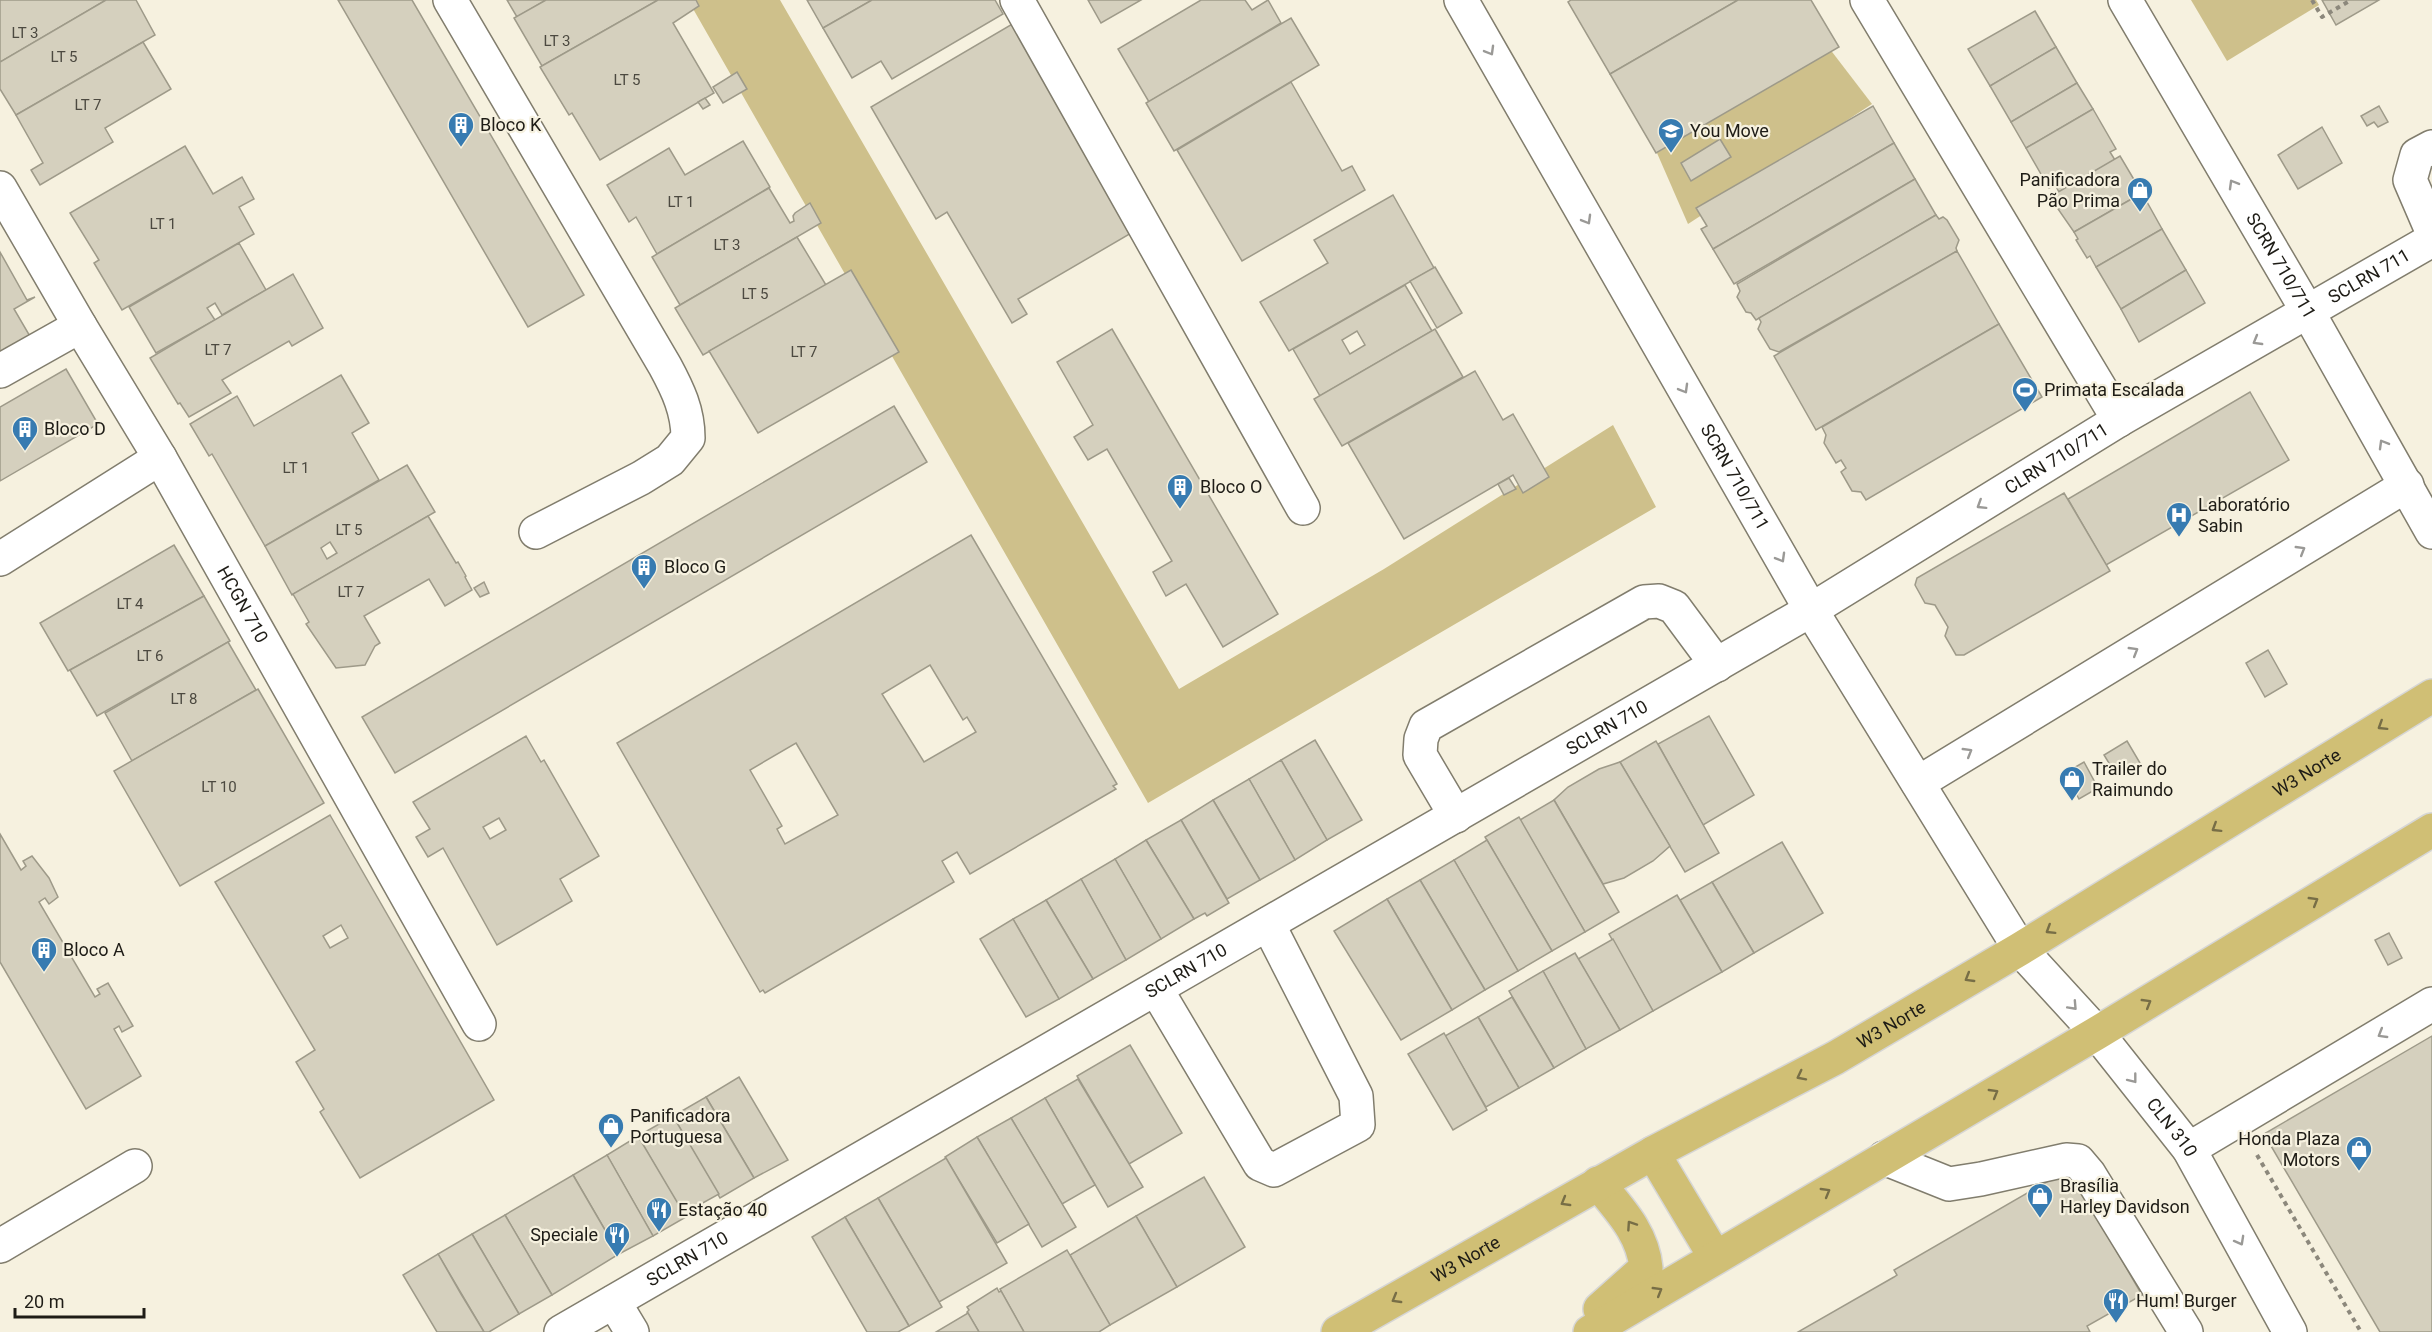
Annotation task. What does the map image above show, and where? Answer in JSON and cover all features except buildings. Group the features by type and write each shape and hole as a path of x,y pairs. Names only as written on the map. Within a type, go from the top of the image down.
{"main road":[{"name":"W3 Norte","path":"1338,1332 1598,1183 1834,1058 2020,949 2432,696"},
{"path":"1590,1332 2097,1033 2432,830"},
{"path":"1653,1153 1715,1257"},
{"path":"1575,1332 1646,1268 1645,1252 1637,1234 1598,1183"}],"street":[{"path":"450,0 665,366 681,396 688,422 688,438 670,460 641,478 536,532"},
{"path":"1017,0 1303,508"},
{"name":"SCRN 710/711","path":"1461,0 1811,610 2020,949"},
{"path":"1867,0 2119,420"},
{"name":"SCRN 710/711","path":"2125,0 2308,312 2432,532"},
{"path":"2432,147 2417,155 2410,180 2432,231"},
{"name":"HCGN 710","path":"0,188 160,458 479,1024"},
{"name":"SCLRN 711","path":"2308,312 2432,240"},
{"name":"CLRN 710/711","path":"1811,610 2119,420 2308,312"},
{"path":"0,371 80,326"},
{"path":"0,559 160,458"},
{"path":"1918,783 2407,485"},
{"path":"1456,816 1420,755 1421,739 1426,726 1644,602 1659,602 1674,607 1717,665"},
{"name":"SCLRN 710","path":"561,1332 1811,610"},
{"path":"1156,989 1260,1164 1274,1170 1358,1125 1356,1096 1268,924"},
{"name":"CLN 310","path":"2020,949 2097,1033 2189,1149 2290,1332"},
{"path":"2189,1149 2432,1004"},
{"path":"1884,1158 1949,1184 2066,1160 2078,1161 2089,1174 2186,1332"},
{"path":"0,1246 135,1166"},
{"path":"614,1302 632,1332"}],"path":[{"path":"2312,0 2322,17 2351,0"},
{"path":"2254,1150 2361,1332"}],"shaded area":[{"path":"688,0 780,0 1179,689 1384,569 1613,425 1656,507 1148,803"},
{"path":"2191,0 2316,0 2319,5 2227,61"},
{"path":"1826,44 1872,104 1688,224 1657,153"}],"place":[{"name":"Bloco K","path":"461,148"},
{"name":"You Move","path":"1671,154"},
{"name":"Panificadora Pão Prima","path":"2140,213"},
{"name":"Primata Escalada","path":"2025,413"},
{"name":"Bloco D","path":"25,452"},
{"name":"Bloco O","path":"1180,510"},
{"name":"Laboratório Sabin","path":"2179,538"},
{"name":"Bloco G","path":"644,590"},
{"name":"Trailer do Raimundo","path":"2072,802"},
{"name":"Bloco A","path":"44,973"},
{"name":"Panificadora Portuguesa","path":"611,1149"},
{"name":"Honda Plaza Motors","path":"2359,1172"},
{"name":"Brasília Harley Davidson","path":"2040,1219"},
{"name":"Estação 40","path":"659,1233"},
{"name":"Speciale","path":"617,1258"},
{"name":"Hum! Burger","path":"2116,1324"}]}
